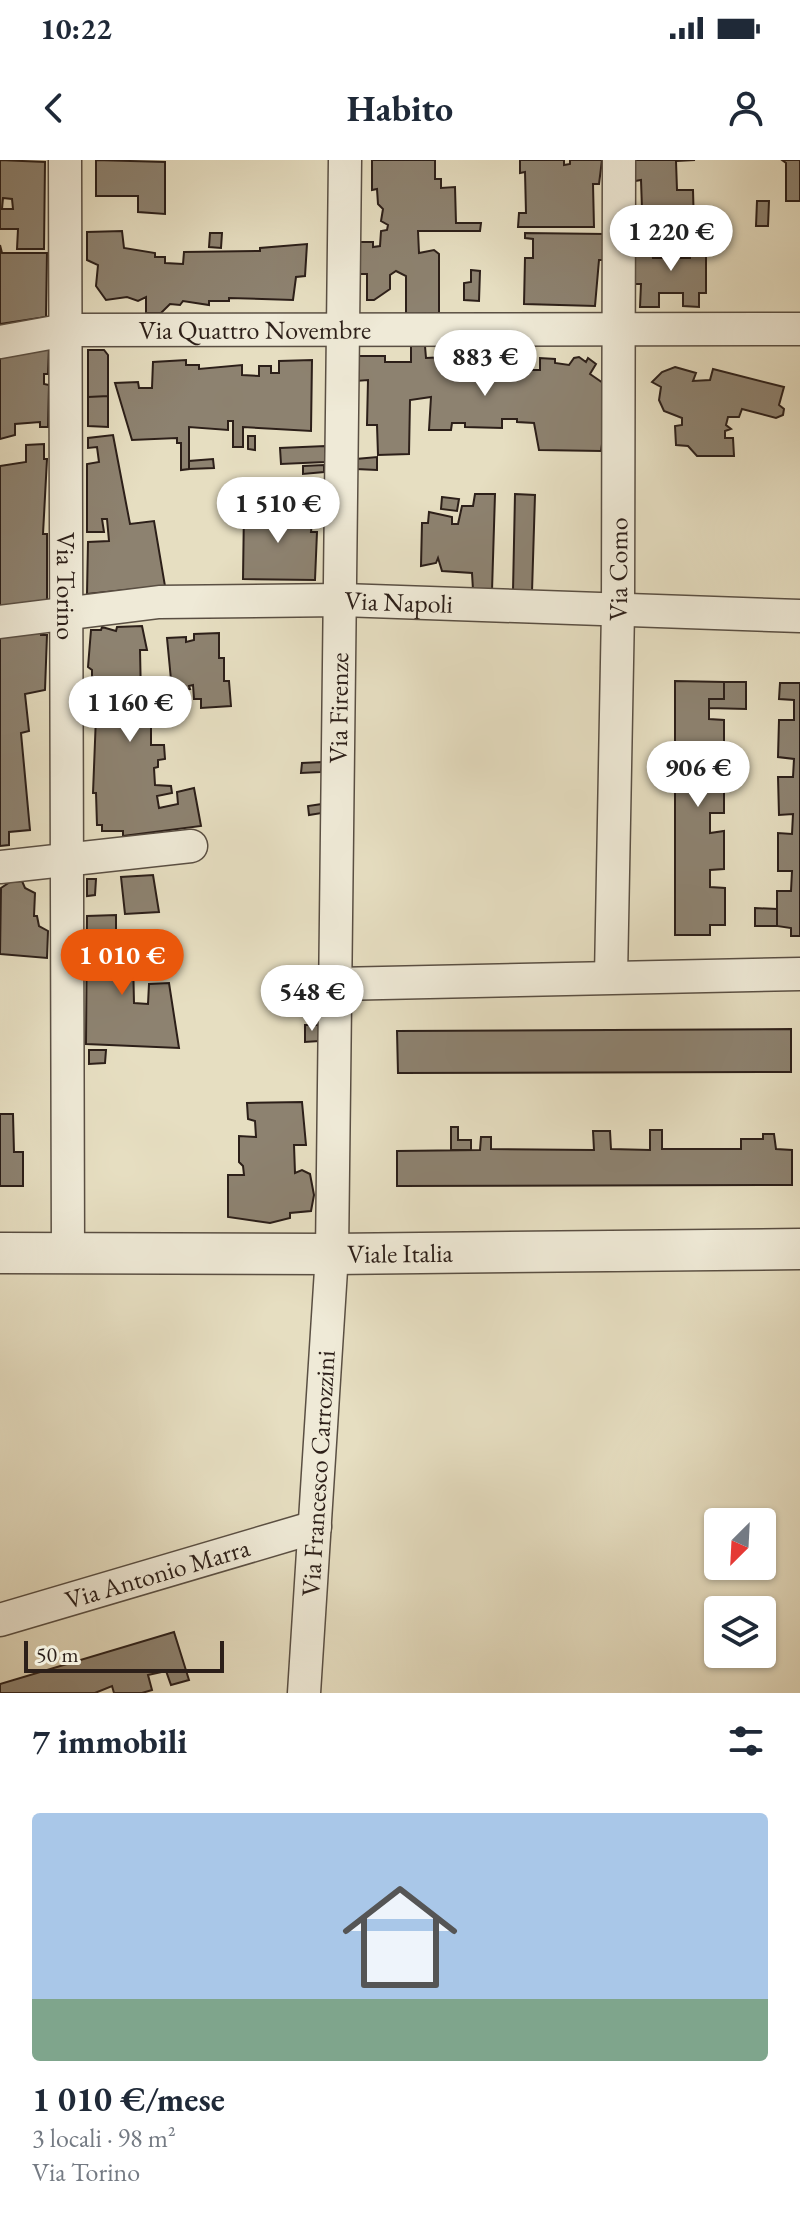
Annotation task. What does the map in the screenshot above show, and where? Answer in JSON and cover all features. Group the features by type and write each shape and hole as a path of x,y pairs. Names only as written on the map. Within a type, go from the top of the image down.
{"street":[{"name":"Via Torino","path":"65,160 68,1253"},
{"name":"Via Firenze","path":"332,1254 345,160"},
{"name":"Via Como","path":"611,977 618,610 619,160"},
{"name":"Via Quattro Novembre","path":"0,342 66,330 619,326 800,329"},
{"name":"Via Napoli","path":"0,622 159,602 342,600 800,616"},
{"path":"0,867 191,846"},
{"path":"336,984 800,974"},
{"name":"Viale Italia","path":"0,1253 332,1254 800,1249"},
{"name":"Via Francesco Carrozzini","path":"304,1693 332,1254"},
{"name":"Via Antonio Marra","path":"0,1620 315,1527"}],"building":[{"path":"0,160 45,162 44,249 17,249 18,229 0,229","holes":["3,198 12,199 13,209 2,209"]},
{"path":"96,160 165,162 165,214 138,212 138,196 96,196"},
{"path":"372,160 435,160 435,179 441,179 441,188 455,187 456,223 481,223 480,231 418,231 419,253 434,250 439,254 439,313 406,314 406,276 396,271 390,275 390,289 374,300 367,300 367,274 358,274 358,242 373,242 373,247 380,246 381,231 387,230 388,225 381,221 383,209 378,204 377,189 372,190"},
{"path":"520,160 564,160 564,165 570,164 570,160 602,160 599,184 593,184 594,227 518,227 519,213 526,213 525,172 520,173"},
{"path":"634,160 695,160 676,161 677,190 693,190 694,227 654,226 655,210 642,209 641,180 635,181"},
{"path":"782,160 800,160 800,201 786,201 786,163"},
{"path":"757,201 769,201 768,226 756,226"},
{"path":"122,231 124,248 155,253 155,257 165,257 165,263 183,264 184,252 260,251 260,248 307,244 305,276 296,277 293,300 229,298 229,301 209,301 209,305 183,301 180,305 170,304 161,313 146,313 146,297 138,301 127,297 106,300 96,286 98,265 87,260 87,232"},
{"path":"210,233 222,233 221,248 209,247"},
{"path":"525,233 605,234 605,260 599,260 595,306 524,304 525,258 533,258 533,239 525,238"},
{"path":"689,235 706,235 706,293 699,293 699,307 683,306 683,293 659,293 659,307 640,307 641,284 635,284 635,236 652,236 653,258 690,258"},
{"path":"0,245 2,253 47,253 46,317 0,324"},
{"path":"652,247 690,247 690,258 653,258"},
{"path":"471,270 480,271 479,301 464,300 464,283 471,282"},
{"path":"411,346 425,346 426,358 446,357 452,361 466,361 466,356 502,355 502,371 515,371 514,360 530,359 530,370 540,370 540,358 555,359 555,363 569,365 574,358 579,357 586,362 588,358 596,364 590,374 603,383 602,420 605,424 601,451 539,450 534,423 517,422 517,419 502,419 502,428 465,427 465,423 452,423 451,430 429,430 431,397 410,400 409,454 378,455 377,425 367,425 368,380 356,381 356,356 385,356 385,362 411,362"},
{"path":"49,347 48,374 44,374 44,384 49,385 48,427 40,427 40,422 15,424 15,435 0,439 0,358"},
{"path":"88,350 104,350 108,355 108,396 88,397"},
{"path":"186,360 186,365 199,365 199,369 242,365 242,375 259,376 259,366 271,366 271,373 279,373 279,361 312,360 311,431 243,427 243,447 233,447 233,421 228,421 228,430 189,427 189,469 181,470 181,443 177,443 177,438 132,440 115,383 138,382 139,388 152,388 153,362"},
{"path":"675,367 696,373 693,381 710,380 713,369 784,387 779,405 784,409 783,415 776,418 742,409 739,417 728,417 726,425 731,429 725,431 725,438 733,438 734,456 697,456 688,446 676,445 675,426 682,425 682,418 664,411 659,400 661,387 652,382 662,372"},
{"path":"108,396 108,427 88,426 88,397"},
{"path":"113,435 130,524 154,521 165,586 87,594 88,542 109,541 107,519 102,519 104,532 87,532 87,464 99,462 97,447 88,448 88,438"},
{"path":"248,436 255,436 255,450 248,449"},
{"path":"44,444 44,459 47,459 43,534 47,534 47,604 0,606 0,466 26,462 26,445"},
{"path":"325,446 325,462 281,464 280,448"},
{"path":"377,457 377,470 356,469 356,459"},
{"path":"213,459 214,468 189,469 189,461"},
{"path":"324,465 324,472 303,474 303,466"},
{"path":"475,494 495,494 492,591 473,590 472,573 442,571 438,558 436,563 421,566 422,523 428,523 429,512 452,517 452,524 458,524 462,506 473,506"},
{"path":"515,494 535,495 532,592 513,591"},
{"path":"442,497 459,499 457,511 441,509"},
{"path":"257,504 296,505 295,522 312,522 311,532 317,532 315,580 243,579 244,508 258,509"},
{"path":"142,626 147,650 140,650 141,697 151,697 151,745 164,745 165,759 158,760 158,767 154,768 155,785 171,786 172,793 157,796 159,808 178,804 177,792 194,788 201,826 123,836 123,831 102,831 102,825 97,825 96,793 93,793 96,716 109,716 107,688 100,680 92,680 92,670 88,667 91,630 101,630 102,627 116,631 117,627"},
{"path":"41,630 41,635 47,635 45,690 25,694 29,731 21,733 30,830 9,832 9,845 0,846 0,636"},
{"path":"219,633 219,658 224,658 224,681 229,681 231,706 201,708 201,699 194,699 193,685 189,686 190,689 172,690 167,638 186,637 186,642 194,640 194,634"},
{"path":"675,681 724,682 724,699 709,699 709,719 724,720 724,756 710,757 710,776 724,775 724,813 710,813 710,833 724,831 724,869 710,870 710,887 725,888 725,925 710,925 710,935 675,935"},
{"path":"724,682 746,682 746,709 709,708 709,699 724,699"},
{"path":"780,683 800,683 800,936 791,936 791,928 777,926 777,891 791,891 792,871 778,871 778,833 792,834 793,814 779,815 778,777 793,777 794,759 778,757 779,720 794,720 794,700 779,699"},
{"path":"322,762 321,772 301,773 302,763"},
{"path":"322,804 322,813 309,815 308,806"},
{"path":"153,875 159,912 125,914 121,877"},
{"path":"87,879 96,879 95,895 87,896"},
{"path":"22,881 25,888 35,893 34,916 37,916 39,926 48,931 47,958 0,954 1,888 10,882"},
{"path":"755,908 777,909 777,926 755,926"},
{"path":"116,915 116,951 109,950 108,959 133,959 134,1003 148,1004 149,984 169,983 179,1048 86,1044 87,916"},
{"path":"305,1025 319,1025 319,1041 305,1042"},
{"path":"791,1029 791,1072 398,1073 397,1031"},
{"path":"89,1050 106,1050 105,1063 89,1064"},
{"path":"302,1102 306,1145 294,1145 295,1173 302,1170 310,1174 314,1195 311,1211 290,1213 290,1218 270,1223 228,1217 228,1175 244,1175 239,1162 239,1136 256,1137 255,1121 248,1119 247,1103"},
{"path":"0,1114 13,1114 14,1152 23,1152 23,1186 0,1186"},
{"path":"451,1127 458,1127 458,1140 471,1140 471,1150 451,1150"},
{"path":"650,1130 662,1130 662,1149 741,1149 741,1139 763,1139 763,1134 774,1134 776,1149 792,1150 792,1185 397,1186 397,1151 480,1150 481,1137 491,1137 491,1149 594,1150 593,1131 610,1131 611,1149 650,1150"},
{"path":"174,1632 189,1680 171,1685 166,1671 148,1675 152,1690 142,1693 114,1693 112,1686 95,1693 0,1693 0,1684"}]}
